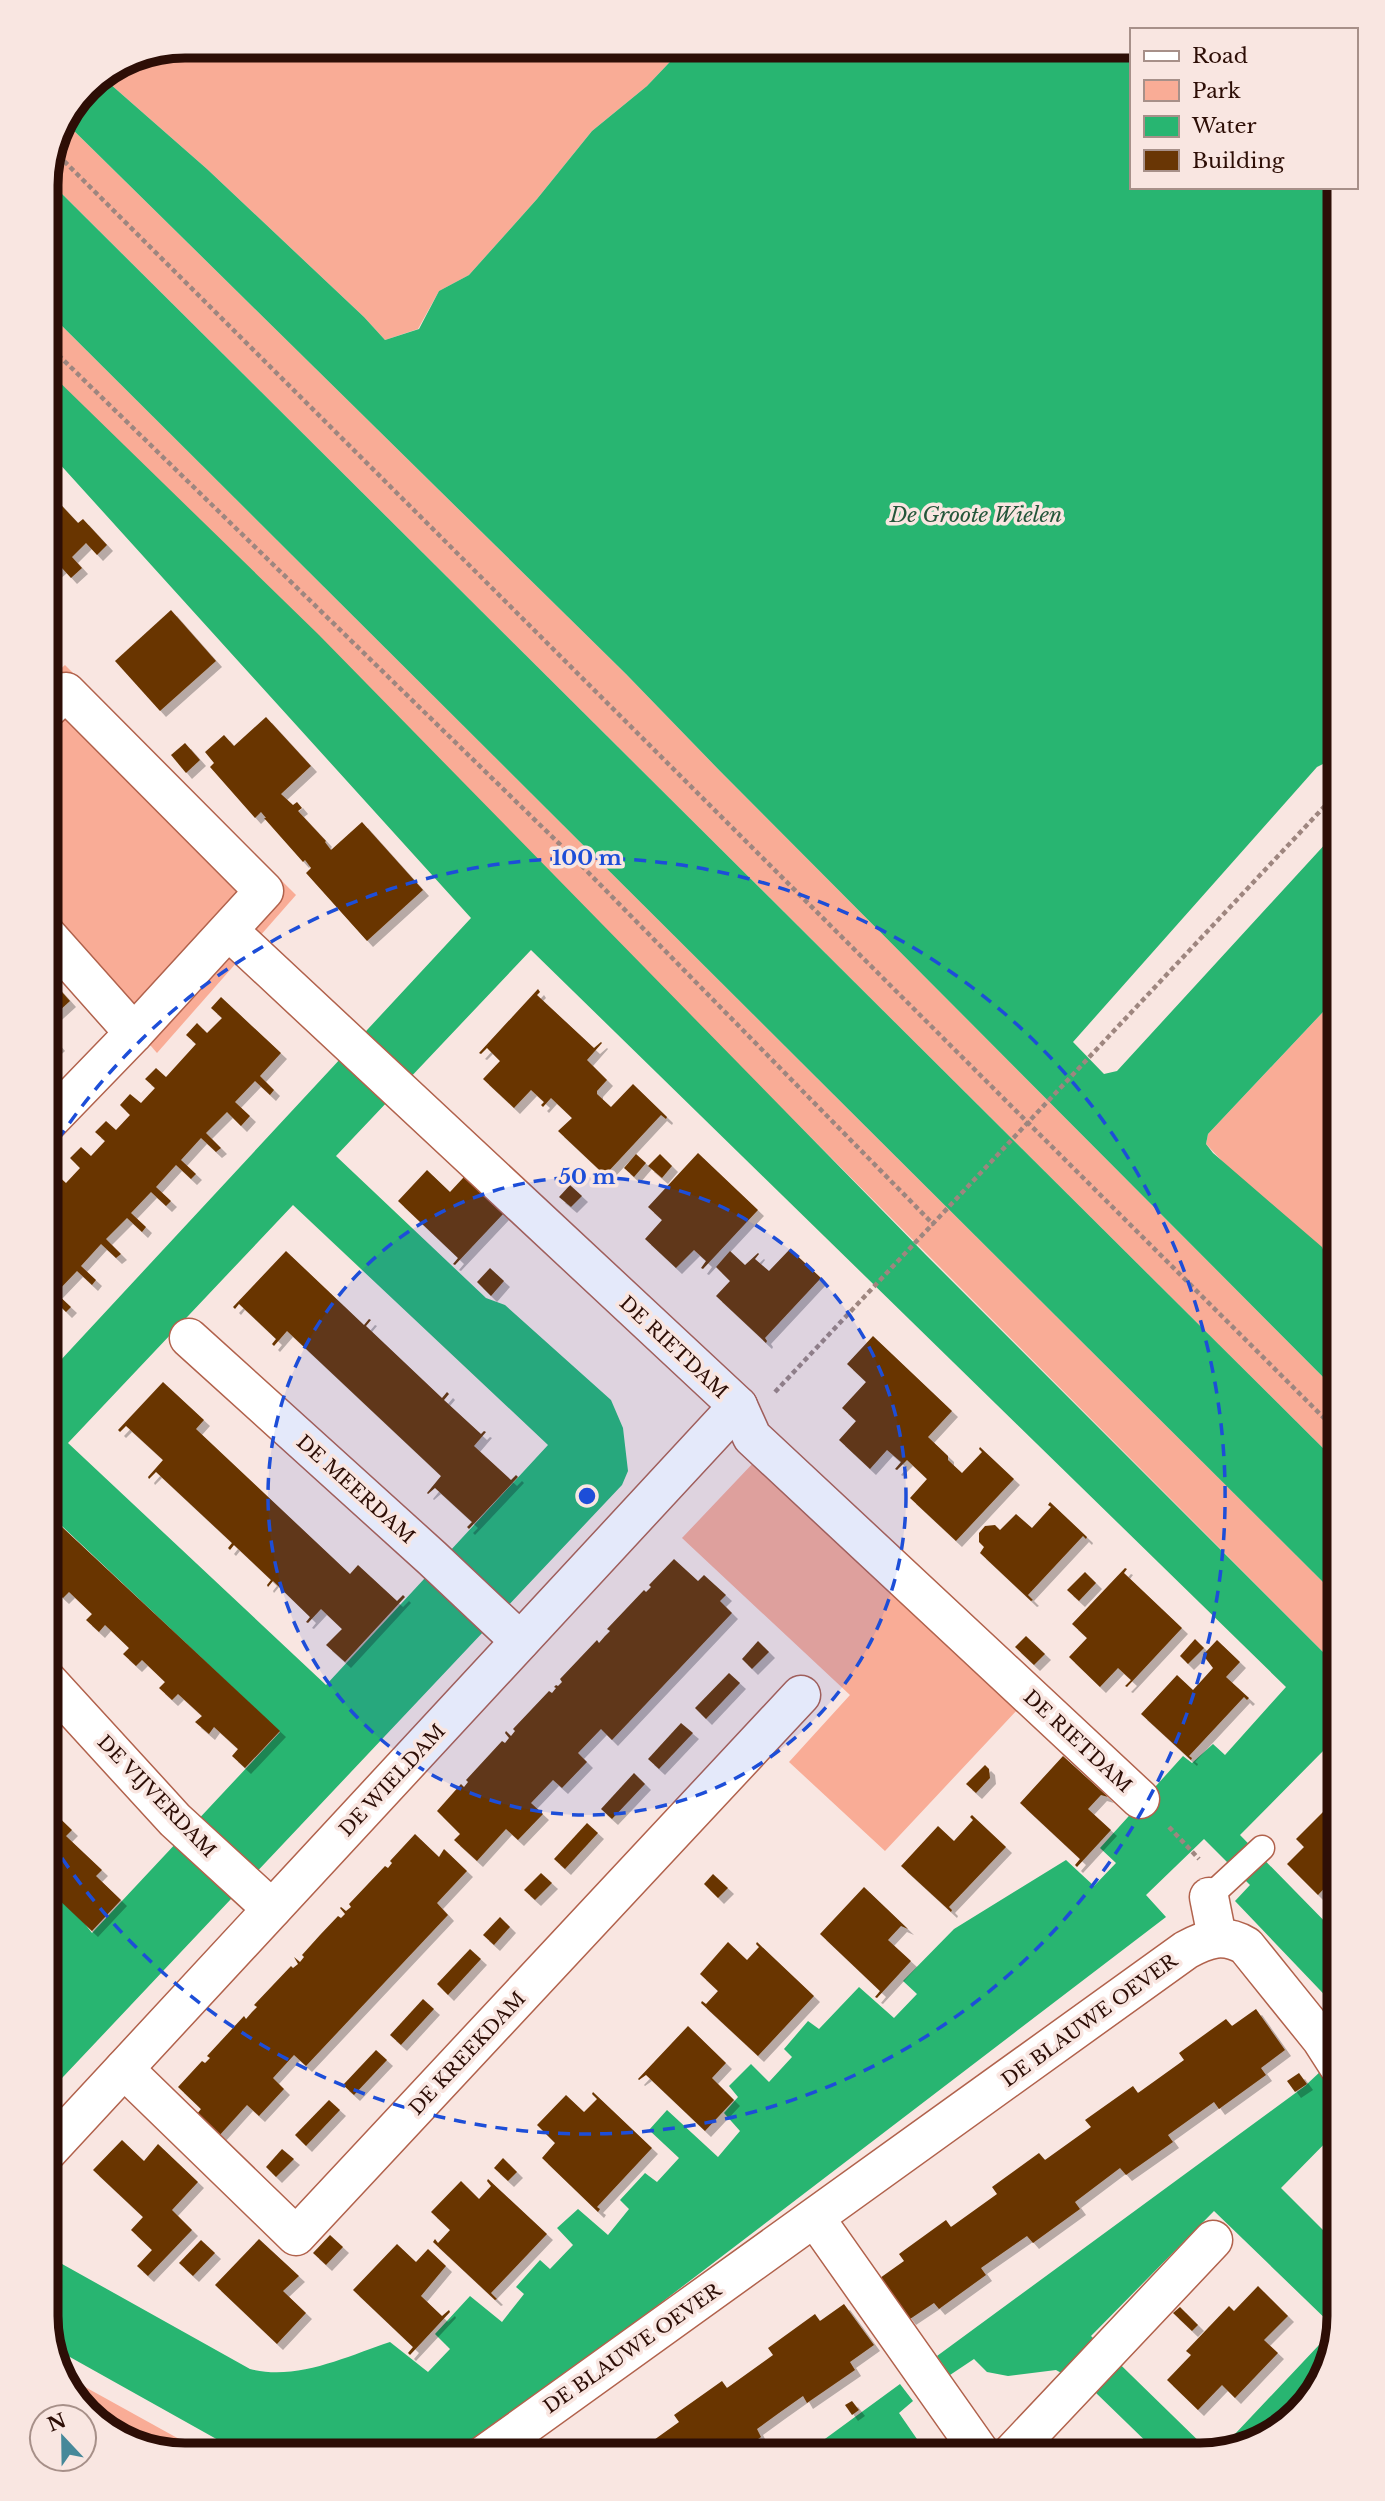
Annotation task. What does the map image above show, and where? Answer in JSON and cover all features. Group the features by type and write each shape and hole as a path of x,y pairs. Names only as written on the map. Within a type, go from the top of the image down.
{"street":[{"path":"58,699 66,692 264,891 58,1111"},
{"name":"DE RIETDAM","path":"229,931 405,1094 742,1415 752,1437 1140,1799"},
{"path":"58,947 134,1032"},
{"name":"DE MEERDAM","path":"189,1338 512,1633"},
{"name":"DE WIELDAM","path":"58,2140 124,2069 263,1901 512,1633 742,1415"},
{"name":"DE VIJVERDAM","path":"58,1692 176,1821 263,1901"},
{"name":"DE KREEKDAM","path":"124,2069 296,2236 801,1695"},
{"path":"1219,1888 1217,1937 1233,1938 1246,1946 1327,2040"},
{"name":"DE BLAUWE OEVER","path":"501,2443 1186,1950 1201,1941 1217,1937"},
{"path":"815,2218 974,2443"},
{"path":"1022,2443 1213,2239"}],"lane":[{"path":"1219,1888 1262,1848"}],"path":[{"path":"61,158 1327,1421"},
{"path":"58,355 577,862 934,1225"},
{"path":"742,1415 861,1302 1327,804"}],"green space":[{"path":"185,58 674,58 647,86 592,131 537,199 469,275 439,291 418,329 385,340 207,169 109,83 144,64"},
{"path":"71,128 626,674 1327,1381 1327,1452 58,190 62,152"},
{"path":"58,322 1327,1586 1327,1656 58,381"},
{"path":"65,665 296,895 157,1053 58,939 58,671"},
{"path":"1327,1008 1327,1273 1206,1144 1208,1134"},
{"path":"755,1461 1019,1708 885,1851 789,1762 850,1695 682,1538"},
{"path":"76,2382 186,2443 160,2441 129,2430 107,2417 98,2409 98,2403 92,2403"}],"water":[{"name":"De Groote Wielen","path":"674,58 1130,58 1130,189 1327,189 1327,762 1317,767 1073,1042 1104,1074 1117,1071 1327,842 1327,1008 1208,1134 1206,1144 1322,1247 1327,1258 1327,1381 626,674 71,128 84,107 109,83 207,169 385,340 419,329 439,291 469,275 537,199 592,131 647,86"},
{"path":"58,190 1327,1452 1327,1586 58,322"},
{"path":"58,381 319,635 925,1254 1327,1656 1327,1747 1240,1835 1327,1924 1327,1997 1235,1901 1250,1885 1204,1839 1146,1895 1166,1917 478,2443 224,2443 63,2353 58,2316 58,2262 250,2369 268,2372 303,2370 390,2342 428,2372 450,2349 435,2334 470,2296 502,2322 524,2294 516,2287 540,2260 550,2269 573,2245 557,2228 578,2209 608,2235 629,2209 620,2200 645,2173 657,2182 679,2158 649,2130 667,2110 718,2157 740,2131 724,2113 738,2097 729,2086 751,2064 769,2082 792,2057 784,2049 808,2021 819,2029 859,1987 894,2018 917,1994 903,1981 954,1929 1066,1860 1094,1886 1116,1863 1100,1848 1183,1756 1192,1763 1213,1744 1225,1755 1286,1687 531,950 336,1156 486,1298 505,1305 611,1400 623,1428 628,1471 622,1485 58,2082 58,1889 92,1933 280,1732 58,1522 58,1363 471,918 58,462","holes":["293,1205 548,1445 326,1685 68,1443"]},
{"path":"1327,2065 1327,2141 1281,2188 1327,2234 1327,2320 1214,2211 1091,2336 1201,2443 1148,2443 1095,2392 1056,2370 1008,2376 987,2372 974,2359 950,2375 937,2356 1305,2086"},
{"path":"1325,2338 1314,2372 1296,2400 1264,2426 1229,2440"},
{"path":"900,2384 913,2401 899,2413 920,2443 819,2443"}],"building":[{"path":"58,502 78,523 83,519 107,545 97,555 86,543 72,557 82,568 71,578 61,567 58,570"},
{"path":"171,610 216,661 160,711 115,661"},
{"path":"266,717 311,766 281,794 293,805 297,802 302,808 298,811 331,850 362,822 423,890 367,941 306,873 311,868 305,860 303,862 261,812 255,818 210,767 214,763 205,752 224,735 234,746"},
{"path":"185,743 200,760 186,773 171,755"},
{"path":"58,988 70,1001 58,1012"},
{"path":"538,989 540,992 537,995 594,1048 602,1043 587,1060 607,1080 597,1094 611,1107 633,1084 667,1117 666,1119 661,1115 607,1173 612,1178 610,1180 558,1131 572,1118 551,1098 543,1107 541,1105 544,1102 531,1090 514,1108 483,1079 500,1061 487,1048 479,1053"},
{"path":"221,997 281,1053 260,1076 274,1090 270,1095 255,1081 235,1102 250,1116 241,1126 227,1112 206,1133 221,1148 216,1152 201,1138 181,1160 196,1174 191,1179 176,1165 156,1187 171,1201 166,1206 151,1192 131,1213 146,1227 142,1232 127,1218 106,1239 121,1254 116,1258 101,1244 81,1266 96,1280 92,1285 77,1271 58,1291 58,1176 66,1183 80,1168 70,1158 81,1147 91,1156 105,1141 95,1132 106,1121 116,1130 130,1115 120,1105 130,1094 141,1103 155,1088 145,1079 156,1068 166,1077 196,1044 186,1035 197,1023 207,1033 222,1018 211,1008"},
{"path":"698,1153 758,1210 703,1269 701,1268 706,1261 694,1250 676,1268 645,1239 662,1220 648,1207"},
{"path":"636,1154 646,1163 634,1177 624,1168"},
{"path":"660,1154 672,1166 662,1178 648,1166"},
{"path":"427,1170 450,1192 463,1175 504,1213 455,1265 453,1264 458,1258 398,1201"},
{"path":"570,1185 582,1196 571,1207 559,1197"},
{"path":"790,1249 821,1278 765,1338 766,1343 716,1296 730,1281 716,1267 730,1251 745,1265 758,1253 755,1259 769,1271"},
{"path":"286,1251 364,1325 371,1320 366,1326 442,1398 447,1392 449,1394 444,1400 481,1434 486,1432 474,1446 511,1480 516,1475 518,1477 469,1529 467,1527 472,1522 435,1488 427,1493 441,1476 287,1331 274,1346 272,1344 276,1339 239,1304 235,1309 233,1307"},
{"path":"490,1268 504,1281 491,1296 477,1282"},
{"path":"58,1295 71,1307 66,1312 58,1304"},
{"path":"873,1336 952,1411 928,1437 948,1456 948,1460 962,1473 982,1452 980,1447 1014,1479 956,1541 910,1498 927,1479 907,1460 895,1469 901,1462 887,1450 870,1469 839,1440 856,1421 842,1408 866,1382 847,1364"},
{"path":"163,1382 204,1420 196,1429 350,1574 358,1565 397,1601 403,1595 405,1597 345,1662 326,1645 342,1629 321,1609 306,1622 310,1617 273,1581 268,1587 271,1580 234,1545 230,1550 228,1548 232,1543 156,1472 149,1479 163,1460 126,1426 120,1432 118,1430"},
{"path":"1050,1502 1087,1537 1086,1539 1083,1536 1028,1595 1033,1600 1031,1601 980,1553 984,1547 979,1542 979,1533 985,1526 995,1525 1000,1530 1016,1514 1032,1528 1051,1507 1048,1505"},
{"path":"58,1523 280,1731 245,1768 232,1756 238,1749 214,1727 209,1734 195,1722 202,1716 178,1694 172,1700 159,1688 165,1682 142,1660 136,1666 123,1654 129,1648 105,1625 99,1632 86,1620 92,1614 69,1592 63,1598 58,1593"},
{"path":"674,1559 698,1581 704,1575 726,1595 720,1601 732,1613 612,1740 601,1729 578,1753 587,1762 562,1788 553,1780 531,1803 543,1814 518,1840 506,1829 477,1861 454,1840 460,1834 437,1811 461,1784 464,1787 468,1782 466,1780 502,1741 505,1743 509,1738 506,1731 511,1736 515,1731 513,1729 549,1691 552,1693 556,1688 554,1687 562,1682 560,1679 597,1640 599,1643 610,1631 607,1629 644,1590 646,1592 651,1587 649,1585"},
{"path":"1125,1568 1127,1569 1124,1573 1182,1628 1127,1687 1125,1686 1131,1680 1118,1668 1100,1687 1069,1657 1087,1638 1072,1624"},
{"path":"1085,1572 1096,1583 1079,1601 1067,1590"},
{"path":"1026,1636 1045,1654 1034,1665 1015,1647"},
{"path":"1195,1639 1204,1648 1188,1664 1180,1656"},
{"path":"1217,1640 1240,1662 1226,1677 1249,1698 1247,1700 1244,1697 1189,1756 1191,1760 1141,1714 1177,1675 1193,1690 1213,1668 1203,1655"},
{"path":"758,1641 769,1652 752,1669 742,1659"},
{"path":"729,1673 740,1683 706,1719 695,1708"},
{"path":"681,1723 693,1733 659,1769 648,1759"},
{"path":"1063,1756 1108,1797 1101,1795 1088,1809 1111,1830 1077,1867 1075,1865 1080,1859 1020,1803"},
{"path":"985,1765 989,1769 990,1778 976,1793 966,1784"},
{"path":"634,1773 645,1784 612,1819 601,1809"},
{"path":"1327,1808 1327,1885 1318,1895 1287,1864 1304,1847 1296,1839"},
{"path":"972,1815 1006,1847 949,1907 951,1912 901,1866 938,1826 954,1841 973,1820 970,1817"},
{"path":"58,1817 72,1830 66,1836 102,1870 96,1876 121,1900 92,1931 58,1899"},
{"path":"587,1823 598,1833 565,1869 554,1859"},
{"path":"415,1834 439,1857 444,1849 467,1871 437,1903 448,1915 306,2066 294,2055 273,2078 284,2089 259,2116 247,2105 218,2137 197,2114 201,2109 178,2087 202,2061 205,2063 210,2058 207,2056 244,2016 246,2019 257,2007 254,2005 291,1966 293,1968 298,1964 294,1957 300,1962 304,1957 302,1955 320,1935 338,1916 341,1918 345,1914 340,1908 346,1911 351,1907 349,1904 385,1866 388,1868 392,1863 390,1861"},
{"path":"541,1873 552,1883 535,1900 524,1890"},
{"path":"713,1874 728,1888 718,1898 704,1884"},
{"path":"864,1887 908,1929 901,1926 888,1940 911,1961 877,1998 875,1997 880,1991 820,1934"},
{"path":"500,1917 510,1927 494,1945 483,1935"},
{"path":"728,1942 747,1960 759,1947 757,1942 814,1996 758,2056 701,2003 702,2001 706,2004 718,1991 700,1974"},
{"path":"470,1949 481,1959 448,1995 437,1984"},
{"path":"423,1999 434,2009 401,2045 390,2035"},
{"path":"1256,2009 1285,2050 1261,2068 1266,2075 1219,2109 1214,2102 1168,2135 1173,2142 1126,2175 1120,2168 1075,2202 1080,2209 1033,2243 1027,2236 981,2268 986,2275 939,2309 934,2303 910,2319 880,2278 904,2261 899,2254 946,2220 951,2227 997,2194 992,2187 1039,2153 1045,2160 1091,2127 1085,2120 1133,2086 1138,2093 1184,2060 1179,2053 1226,2019 1232,2026"},
{"path":"688,2026 726,2063 712,2078 734,2100 705,2131 646,2075 638,2079"},
{"path":"376,2050 387,2060 354,2095 343,2085"},
{"path":"1299,2073 1307,2084 1295,2092 1287,2081"},
{"path":"593,2092 652,2148 597,2207 600,2209 598,2212 542,2158 555,2143 537,2125 566,2095 584,2112 597,2099"},
{"path":"329,2100 340,2110 306,2146 295,2135"},
{"path":"122,2140 144,2161 158,2144 198,2182 172,2210 192,2230 148,2276 137,2266 152,2250 131,2230 143,2217 93,2170"},
{"path":"282,2149 294,2159 276,2177 266,2167"},
{"path":"503,2158 517,2172 508,2181 494,2168"},
{"path":"488,2179 547,2234 491,2293 497,2299 495,2300 433,2242 435,2239 438,2243 450,2230 431,2212 461,2181 479,2199 491,2186"},
{"path":"330,2235 343,2247 326,2265 313,2253"},
{"path":"259,2239 299,2276 283,2291 306,2313 277,2344 215,2285"},
{"path":"201,2240 215,2253 193,2276 179,2263"},
{"path":"397,2244 416,2262 428,2249 446,2266 421,2296 442,2316 449,2310 450,2312 410,2355 408,2353 413,2347 353,2290"},
{"path":"1258,2286 1288,2316 1264,2340 1278,2353 1235,2398 1222,2385 1198,2410 1167,2380 1191,2355 1186,2351 1229,2306 1234,2311"},
{"path":"844,2304 874,2345 850,2362 855,2370 807,2403 803,2396 757,2429 761,2437 752,2443 650,2443 679,2422 674,2415 722,2381 727,2388 773,2355 768,2348 815,2314 820,2321"},
{"path":"1180,2307 1198,2325 1192,2331 1173,2313"},
{"path":"852,2401 859,2410 852,2415 845,2405"}]}
